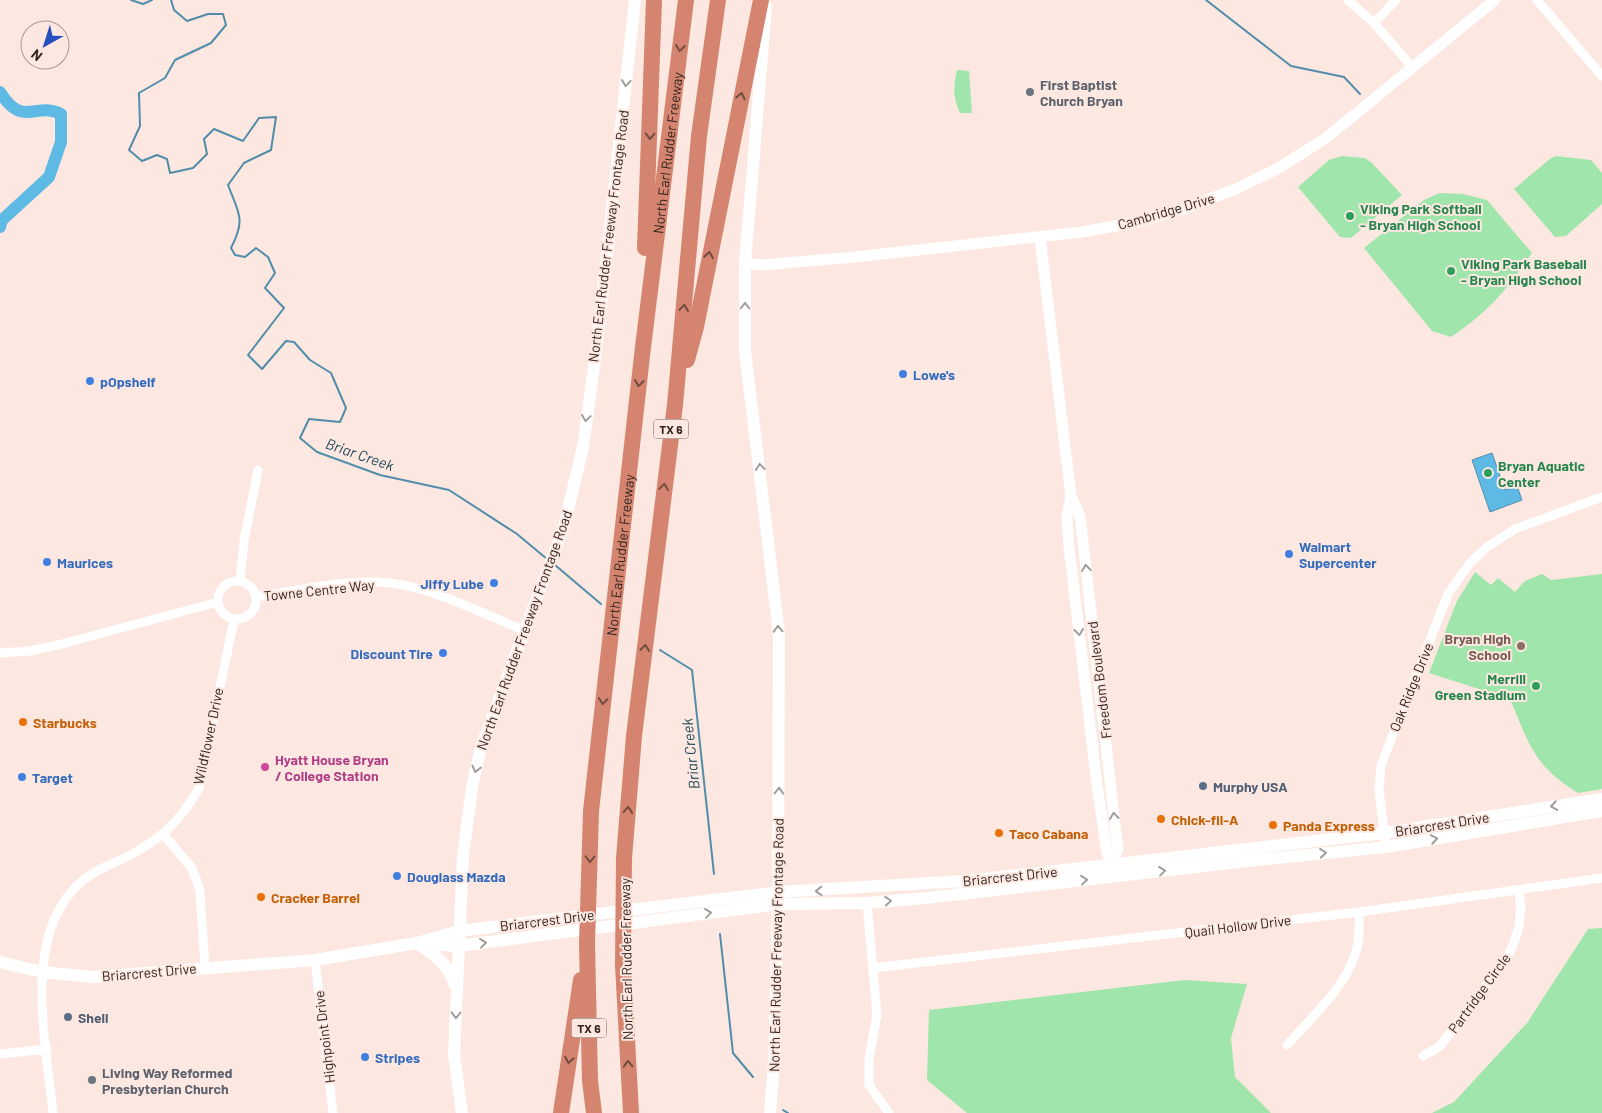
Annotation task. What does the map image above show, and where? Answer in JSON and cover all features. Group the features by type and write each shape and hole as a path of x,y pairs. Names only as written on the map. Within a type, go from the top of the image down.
{"highway":[{"path":"643,347 654,0"},
{"name":"North Earl Rudder Freeway","path":"594,1113 590,1081 588,943 591,810 643,347 686,0"},
{"name":"North Earl Rudder Freeway","path":"631,1113 623,966 624,858 634,736 675,405 699,136 718,0"},
{"path":"675,405 696,327 761,0"},
{"path":"561,1113 588,943"}],"main road":[{"name":"North Earl Rudder Freeway Frontage Road","path":"462,1113 454,1055 463,856 472,787 481,747 564,526 582,447 596,345 636,0"},
{"name":"North Earl Rudder Freeway Frontage Road","path":"767,0 745,263 745,351 779,634 778,898 774,1064 770,1113"},
{"name":"Briarcrest Drive","path":"417,943 458,946 560,933 661,913 778,898 963,881 1384,833 1602,799"},
{"name":"Briarcrest Drive","path":"778,898 867,903 1257,860 1386,848 1602,811"},
{"name":"Briarcrest Drive","path":"0,962 42,972 104,977 205,967 315,960 417,943 459,931 556,919 661,913"},
{"path":"417,943 440,959 449,969 456,992"}],"street":[{"path":"1348,0 1374,23 1413,68"},
{"path":"1374,23 1396,0"},
{"name":"Cambridge Drive","path":"745,263 762,264 855,257 1040,237 1137,222 1184,209 1238,188 1276,169 1326,138 1495,0"},
{"path":"1537,0 1602,76"},
{"name":"Freedom Boulevard","path":"1040,237 1071,496 1067,518 1075,599 1106,846 1113,877"},
{"path":"240,581 244,541 258,470"},
{"name":"Freedom Boulevard","path":"1071,496 1080,516 1118,850 1111,863"},
{"name":"Oak Ridge Drive","path":"1386,848 1379,790 1383,757 1453,586 1479,554 1505,535 1528,524 1602,497"},
{"path":"232,581 248,584 256,596 256,604 250,615 244,619 234,620 224,616 218,602 219,594 224,586 232,581"},
{"name":"Towne Centre Way","path":"256,596 348,584 390,583 426,592 524,630"},
{"path":"1075,599 1089,597"},
{"path":"0,653 30,651 62,644 218,602"},
{"name":"Wildflower Drive","path":"54,1113 47,1049 42,972 47,938 55,914 64,902 93,873 139,850 163,834 191,801 199,788 234,620"},
{"path":"1084,672 1098,671"},
{"path":"1091,736 1105,734"},
{"path":"163,834 192,868 200,891 204,922 205,967"},
{"name":"Quail Hollow Drive","path":"873,968 1359,912 1602,878"},
{"name":"Partridge Circle","path":"1423,1056 1440,1046 1506,959 1514,943 1519,926 1522,906 1519,890"},
{"path":"867,903 876,1015 869,1059 869,1085 889,1113"},
{"path":"1287,1045 1337,988 1348,970 1356,954 1359,912"},
{"name":"Highpoint Drive","path":"315,960 333,1113"},
{"path":"0,1054 47,1049"}],"green space":[{"path":"957,70 969,71 972,113 960,113 958,108 954,92"},
{"name":"Viking Park Softball - Bryan High School","path":"1342,156 1365,158 1402,195 1351,238 1340,237 1298,187 1329,160"},
{"path":"1556,156 1591,160 1602,173 1602,204 1566,236 1555,237 1514,189 1551,158"},
{"name":"Viking Park Baseball - Bryan High School","path":"1440,193 1463,194 1487,200 1532,253 1514,279 1496,300 1451,337 1432,331 1364,248 1424,200"},
{"name":"Merrill Green Stadium","path":"1475,572 1491,585 1498,578 1515,592 1525,581 1542,574 1551,580 1602,574 1602,789 1578,793 1551,773 1528,741 1510,699 1429,673 1457,601"},
{"path":"1602,928 1602,1113 1432,1113 1454,1102 1527,1023 1588,929"},
{"path":"1184,980 1247,984 1231,1038 1235,1077 1271,1113 967,1113 927,1080 929,1010"}],"water":[{"name":"Bryan Aquatic Center","path":"1492,453 1505,490 1517,486 1522,500 1490,512 1472,460"}],"waterway":[{"name":"Briar Creek","path":"131,0 143,4 152,0"},
{"name":"Briar Creek","path":"171,0 174,10 187,21 208,14 223,14 226,25 211,43 175,60 165,78 139,93 140,126 129,150 142,161 157,155 167,159 170,173 193,168 207,154 204,139 214,129 243,141 259,118 276,117 271,150 244,163 228,185 238,210 240,223 231,248 235,255 245,257 256,248 268,257 275,273 265,288 284,308 248,355 262,369 286,341 294,342 310,360 331,373 346,408 340,422 309,419 300,438 317,452 380,475 449,490 517,534 547,559"},
{"path":"1206,0 1291,66 1344,77 1360,94"},
{"path":"0,92 8,103 23,112 44,110 61,114 61,142 49,177 2,220 0,227"},
{"name":"Briar Creek","path":"555,565 601,604"},
{"name":"Briar Creek","path":"660,650 692,670 714,874"},
{"name":"Briar Creek","path":"720,934 733,1053 753,1077"},
{"name":"Briar Creek","path":"783,1110 788,1113"}],"place":[{"name":"First Baptist Church Bryan","path":"1030,92"},
{"name":"Viking Park Softball - Bryan High School","path":"1350,216"},
{"name":"Viking Park Baseball - Bryan High School","path":"1451,271"},
{"name":"Lowe's","path":"903,374"},
{"name":"pOpshelf","path":"90,381"},
{"name":"Bryan Aquatic Center","path":"1488,473"},
{"name":"Walmart Supercenter","path":"1289,554"},
{"name":"Maurices","path":"47,562"},
{"name":"Jiffy Lube","path":"494,583"},
{"name":"Bryan High School","path":"1521,646"},
{"name":"Discount Tire","path":"443,653"},
{"name":"Merrill Green Stadium","path":"1536,686"},
{"name":"Starbucks","path":"23,722"},
{"name":"Hyatt House Bryan / College Station","path":"265,767"},
{"name":"Target","path":"22,777"},
{"name":"Murphy USA","path":"1203,786"},
{"name":"Chick-fil-A","path":"1161,819"},
{"name":"Panda Express","path":"1273,825"},
{"name":"Taco Cabana","path":"999,833"},
{"name":"Douglass Mazda","path":"397,876"},
{"name":"Cracker Barrel","path":"261,897"},
{"name":"Shell","path":"68,1017"},
{"name":"Stripes","path":"365,1057"},
{"name":"Living Way Reformed Presbyterian Church","path":"92,1080"}]}
